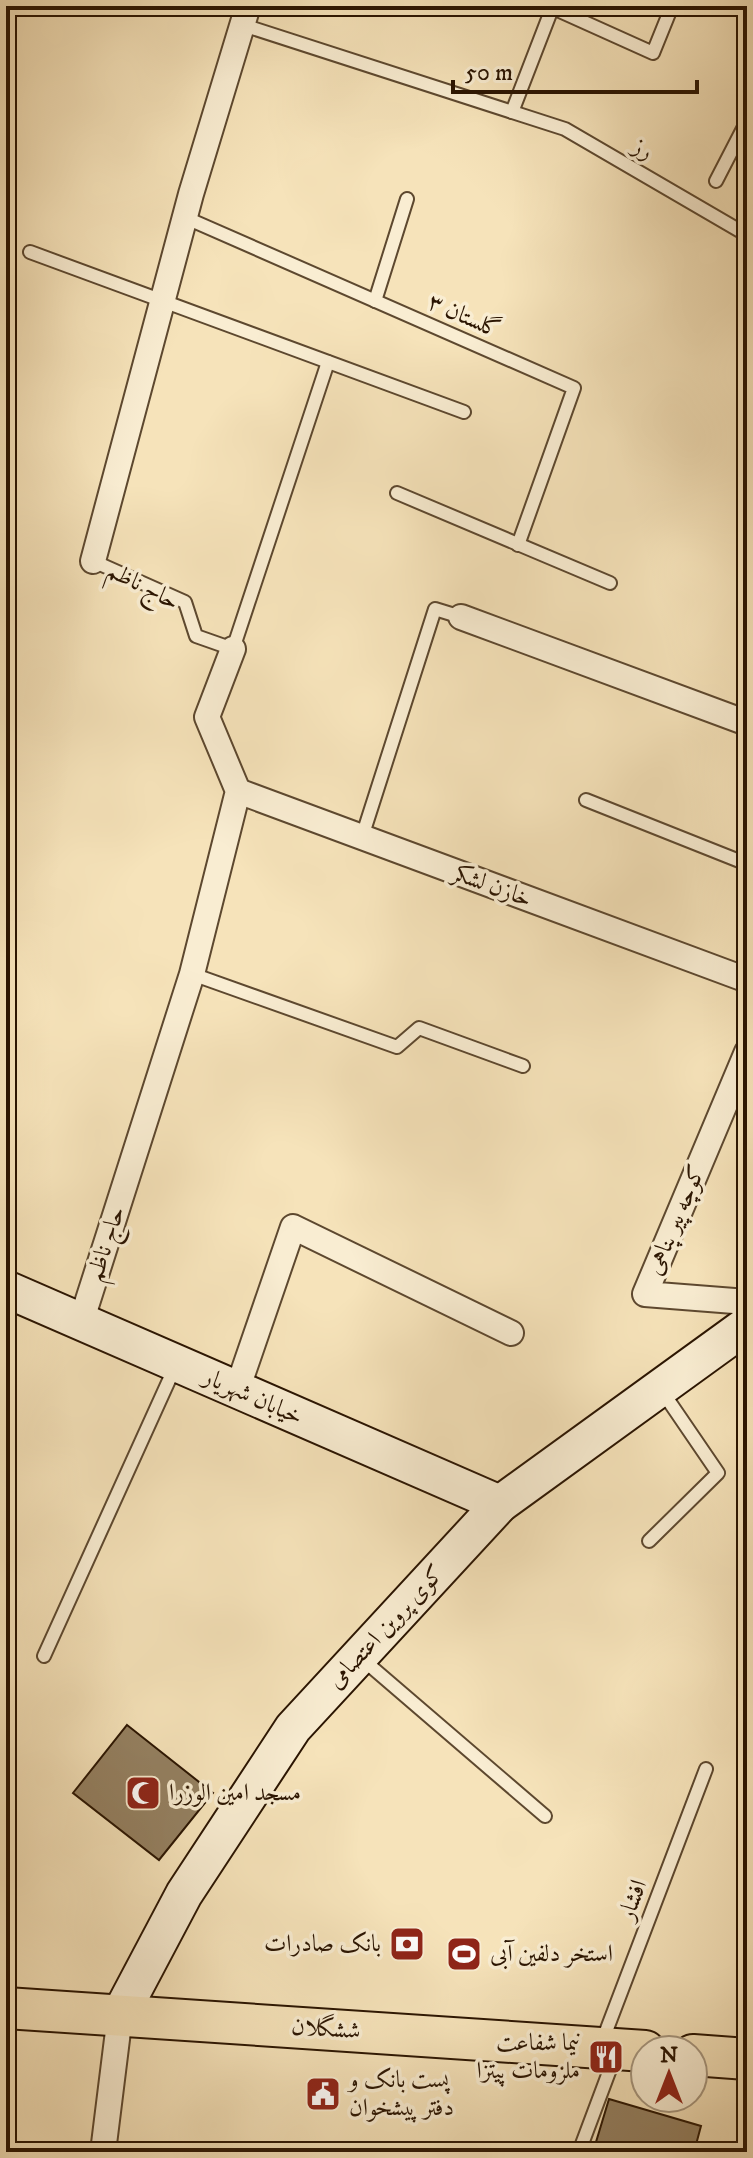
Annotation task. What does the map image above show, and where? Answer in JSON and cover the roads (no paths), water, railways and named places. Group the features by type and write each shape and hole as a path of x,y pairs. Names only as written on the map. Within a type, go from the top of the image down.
{"main road":[{"name":"ششگلان","path":"6,2008 621,2049"},
{"path":"709,2056 747,2059"}],"street":[{"name":"حاج ناظم","path":"93,561 184,217 245,16"},
{"path":"461,617 747,723"},
{"path":"233,649 207,717 238,791"},
{"name":"حاج ناظم","path":"81,1322 192,974 238,791"},
{"name":"خازن لشکر","path":"238,791 747,980"},
{"name":"کوچه پیر پناهی","path":"747,1052 645,1294 747,1302"},
{"path":"237,1390 293,1227 511,1333"},
{"name":"خیابان شهریار","path":"6,1289 500,1504"},
{"name":"کوی پروین اعتصامی","path":"120,2015 184,1894 293,1728 500,1504 747,1325"},
{"path":"103,2152 120,2015"}],"lane":[{"path":"512,112 553,7 653,53 672,6"},
{"name":"رز","path":"245,16 565,129 747,235"},
{"path":"716,181 747,121"},
{"path":"375,301 407,199"},
{"name":"گلستان ۳","path":"184,217 574,388 518,545"},
{"path":"30,252 464,412"},
{"path":"233,649 328,362"},
{"path":"397,493 610,583"},
{"name":"حاج ناظم","path":"93,561 185,602 196,636 233,649"},
{"path":"362,837 435,609 461,617"},
{"path":"586,800 747,864"},
{"path":"192,974 397,1047 419,1028 523,1066"},
{"path":"44,1656 176,1364"},
{"path":"649,1541 718,1473 660,1389"},
{"path":"359,1656 545,1816"},
{"name":"افشار","path":"579,2152 621,2049 706,1769"}],"place":[{"name":"مسجد امین الوزرا","path":"143,1793"},
{"name":"بانک صادرات","path":"407,1944"},
{"name":"استخر دلفین آبی","path":"464,1954"},
{"name":"نیما شفاعت ملزومات پیتزا","path":"606,2057"},
{"name":"پست بانک و دفتر پیشخوان","path":"323,2094"}]}
